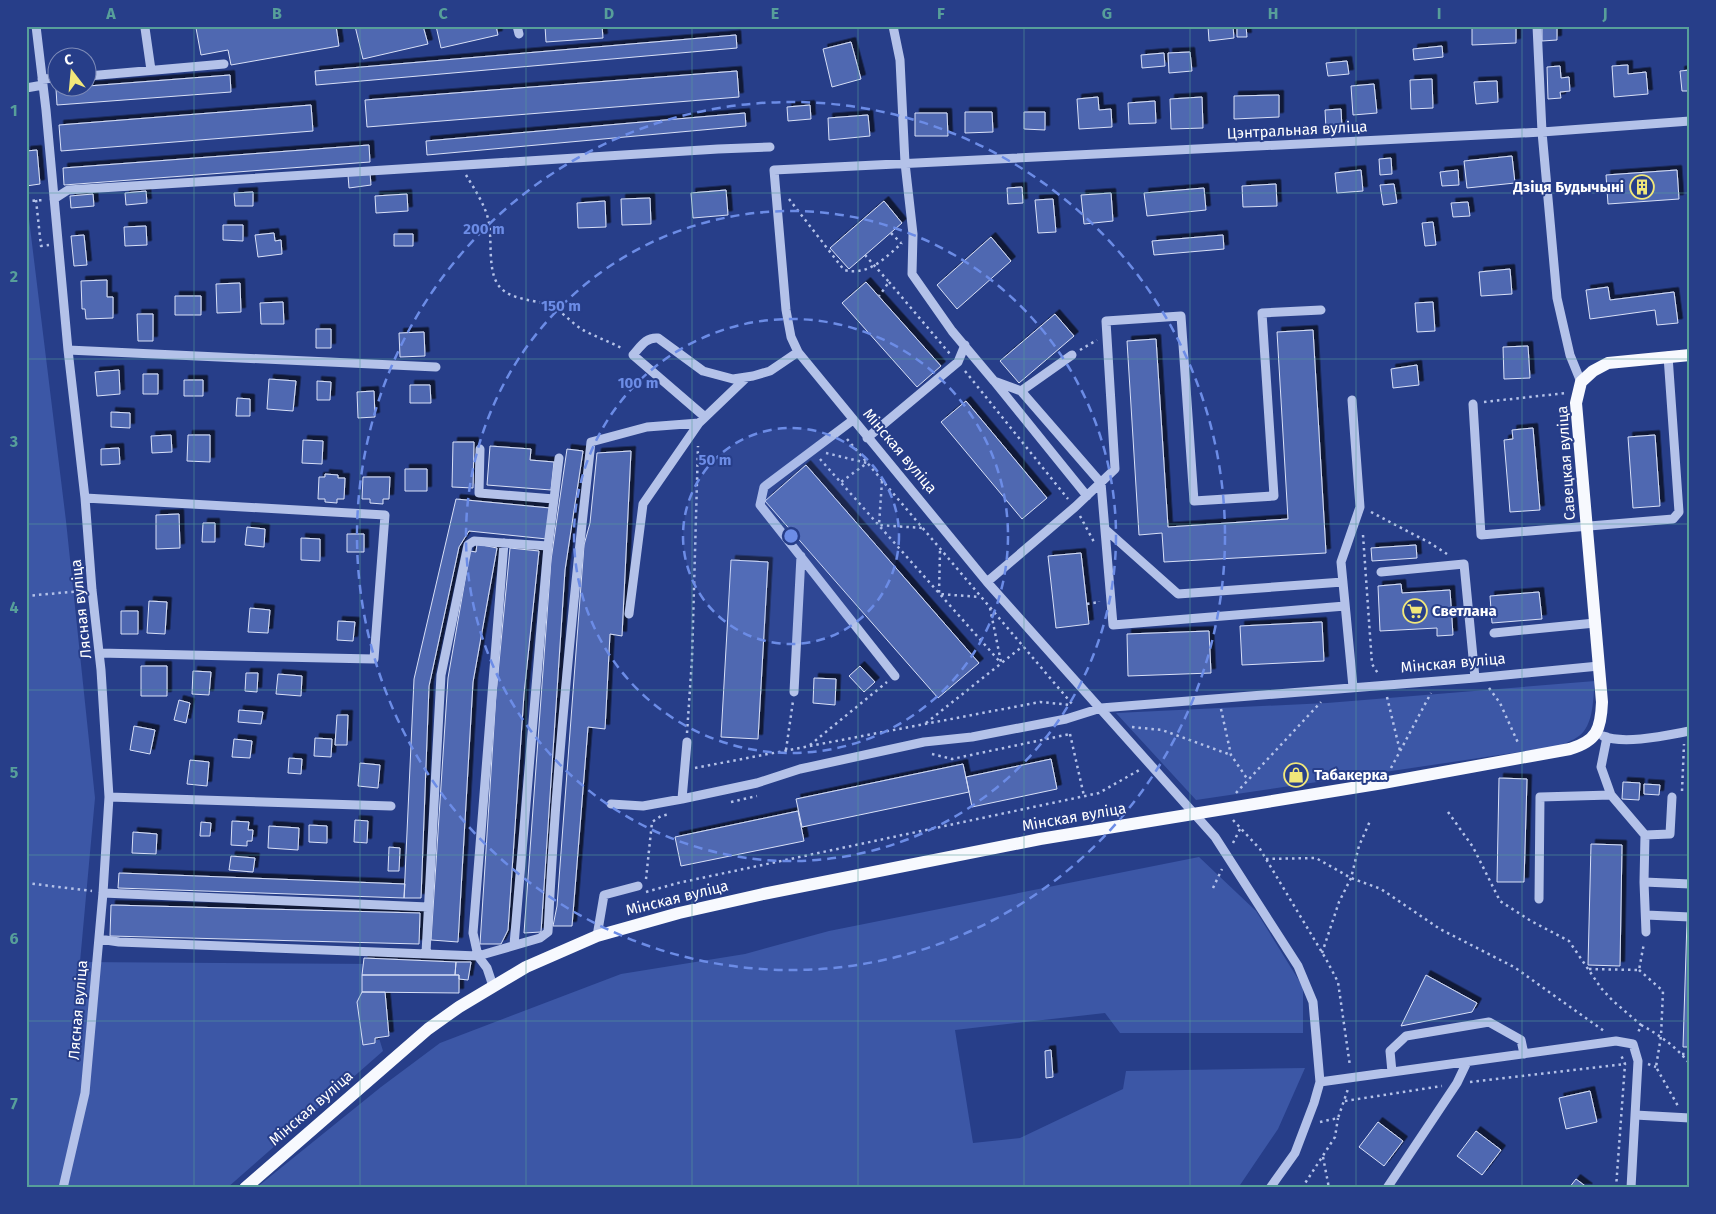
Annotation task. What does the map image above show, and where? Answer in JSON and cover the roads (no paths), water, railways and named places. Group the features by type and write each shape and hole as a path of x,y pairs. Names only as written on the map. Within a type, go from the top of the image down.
{"main road":[{"path":"1580,387 1593,370 1608,364 1690,355"},
{"name":"Савецкая вуліца","path":"1580,387 1576,403 1602,702 1602,735"},
{"name":"Мінская вуліца","path":"245,1188 428,1029 458,1007 526,967 597,936 680,912 763,894 1040,839 1383,783 1525,757 1584,744 1602,735"}],"street":[{"name":"Лясная вуліца","path":"36,26 68,350 85,498 99,653 109,797 103,892 85,1093 63,1188"},
{"path":"893,26 900,60 905,163 913,234 912,274 952,331 1086,496"},
{"name":"Савецкая вуліца","path":"1537,26 1542,132 1557,298 1570,355 1580,387"},
{"path":"145,28 151,70"},
{"path":"98,75 224,64"},
{"path":"26,88 48,80"},
{"name":"Цэнтральная вуліца","path":"774,170 1542,132 1690,122"},
{"path":"54,199 68,190 718,149 770,148"},
{"name":"Мінская вуліца","path":"774,170 786,310 791,337 798,352 987,582 1193,813"},
{"path":"987,582 1075,507 1115,469 1106,321 1181,316 1194,501 1274,496 1262,313 1321,310"},
{"path":"702,420 633,354 646,341 652,337 658,338 703,371 733,379 770,371 798,352"},
{"path":"868,438 958,362 965,345"},
{"path":"68,350 436,367"},
{"path":"1021,391 1072,355"},
{"path":"1473,404 1481,535 1673,519 1679,512 1668,356"},
{"path":"629,614 643,504 702,420 747,377"},
{"path":"994,381 1021,391 1101,482 1113,625 1345,606"},
{"path":"1352,400 1360,507 1341,562 1353,687"},
{"path":"99,939 119,942 478,956 540,938 548,932 552,862 579,554 591,442 647,427 702,420"},
{"path":"853,420 764,486 760,505 895,676"},
{"path":"480,449 478,493 554,499"},
{"path":"514,945 548,546 559,458"},
{"path":"85,498 385,515 374,658 99,653"},
{"path":"1105,529 1178,594 1343,582"},
{"path":"426,953 441,675 468,546 474,541 548,546"},
{"path":"493,986 487,968 478,956 473,933 504,543"},
{"path":"794,692 800,556"},
{"path":"1381,572 1464,564 1478,677"},
{"path":"1494,633 1595,623"},
{"name":"Мінская вуліца","path":"1101,708 1599,666"},
{"path":"611,804 643,806 682,799 757,783 800,769 924,742 972,737 1066,719 1101,708"},
{"path":"1646,932 1645,835 1611,795 1601,767 1602,735 1620,740 1687,731"},
{"path":"682,799 687,742"},
{"path":"1539,899 1540,797 1611,795"},
{"path":"109,797 391,806"},
{"path":"1645,835 1670,834 1672,797"},
{"path":"1193,813 1215,837 1298,966 1313,1002 1320,1082 1295,1153 1270,1188"},
{"path":"1644,882 1690,884"},
{"path":"597,936 604,894 638,886"},
{"path":"103,892 428,907"},
{"path":"1646,915 1690,917"},
{"path":"1392,1072 1390,1051 1406,1036 1489,1022 1521,1040 1524,1054"},
{"path":"1320,1082 1616,1041 1633,1044 1638,1061 1631,1188"},
{"path":"1387,1188 1457,1083 1467,1062"},
{"path":"1635,1115 1687,1118"}],"place":[{"name":"Дзіця Будычыні","path":"1642,187"},
{"name":"Светлана","path":"1415,611"},
{"name":"Табакерка","path":"1296,775"}]}
